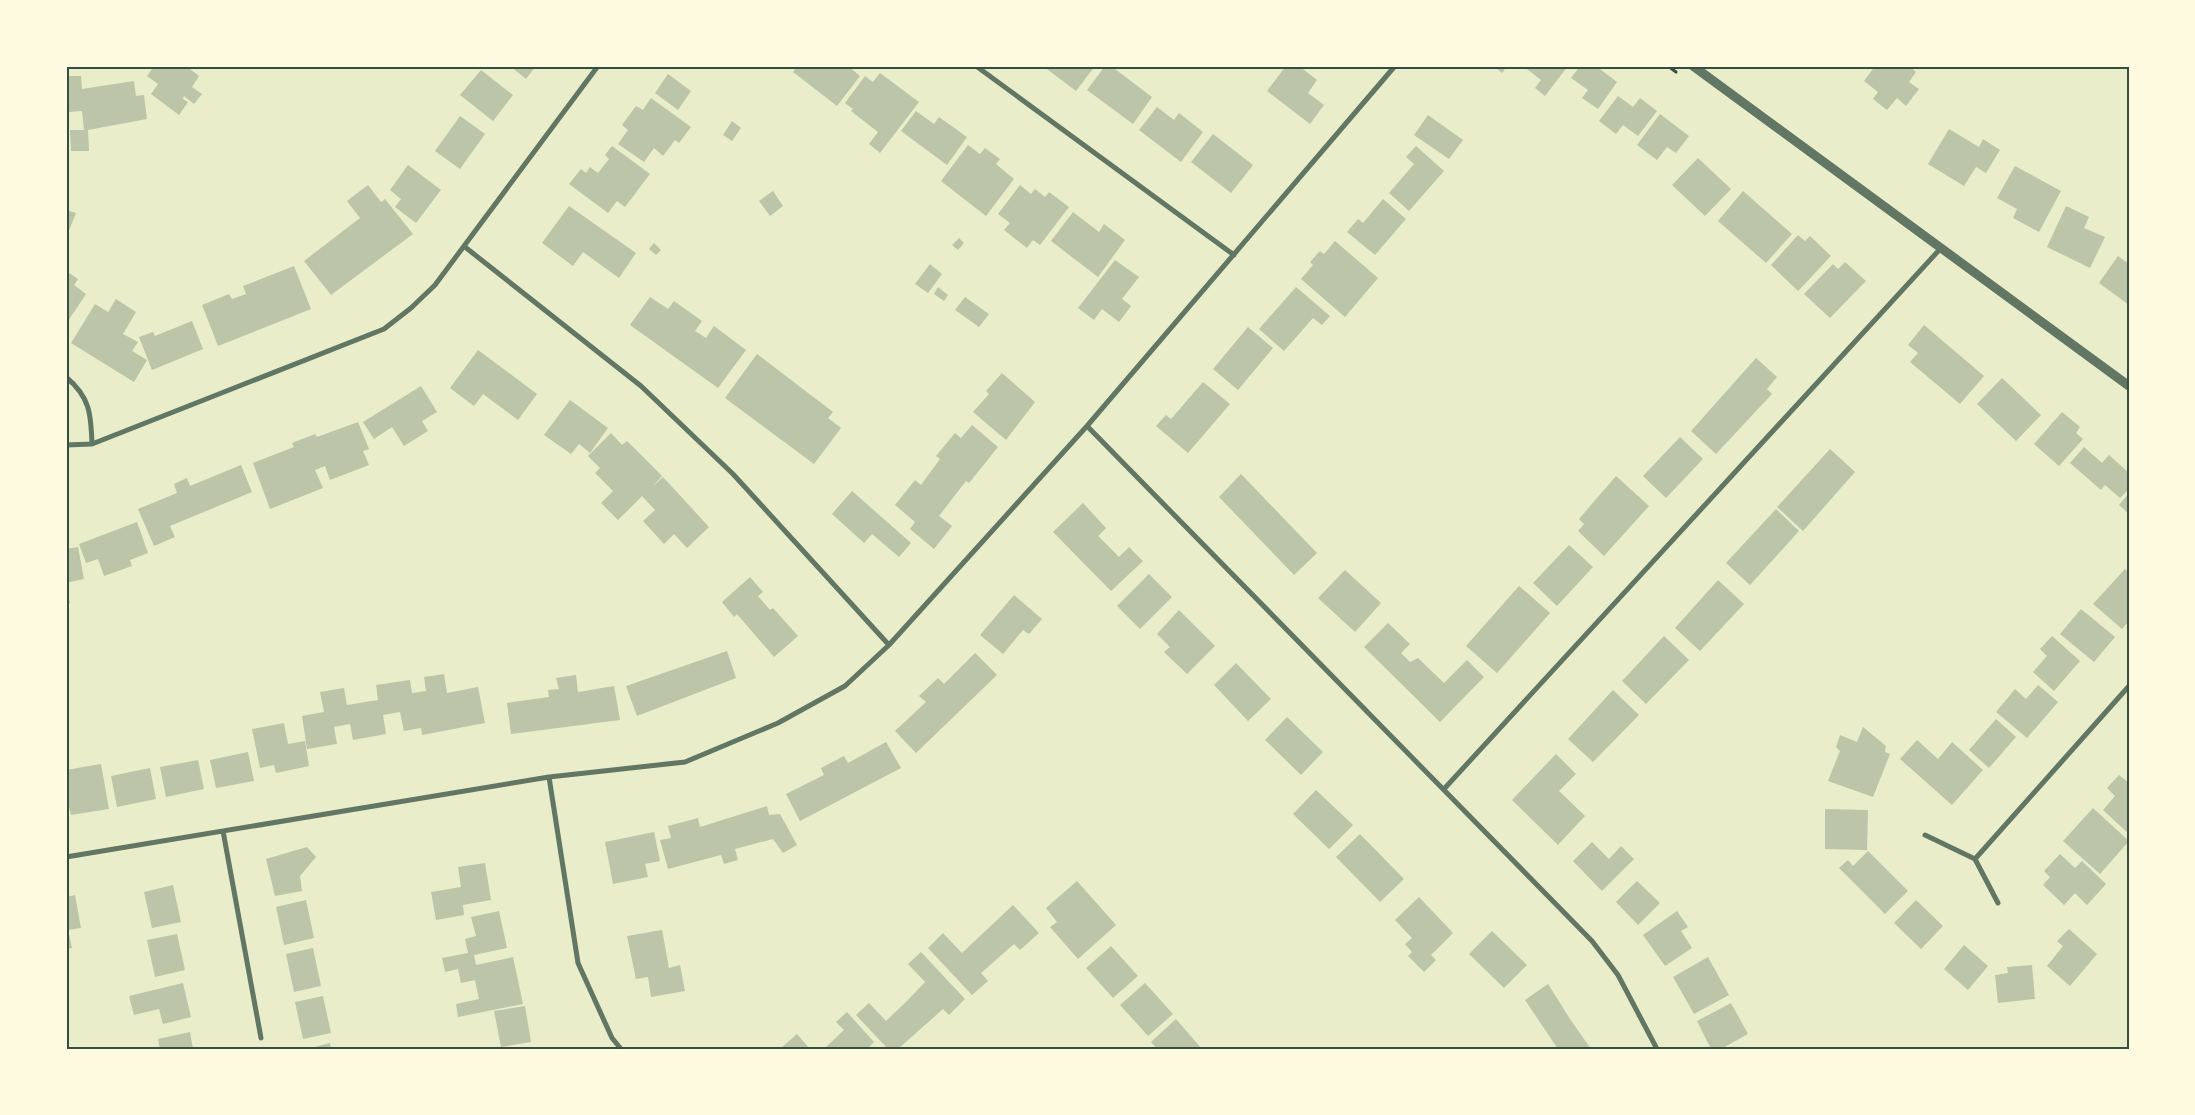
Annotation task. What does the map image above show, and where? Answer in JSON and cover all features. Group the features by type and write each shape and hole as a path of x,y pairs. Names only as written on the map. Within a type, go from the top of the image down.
{"street":[{"path":"66,445 92,444 384,329 411,308 435,285 598,66"},
{"path":"976,66 1234,256"},
{"path":"66,857 548,777 685,762 778,723 844,686 889,645 1087,426 1395,66"},
{"path":"1693,66 2129,386"},
{"path":"464,248 641,386 733,474 889,645"},
{"path":"1444,789 1941,248"},
{"path":"66,377 80,388 90,413 92,444"},
{"path":"1087,426 1592,941 1618,975 1657,1049"},
{"path":"1975,859 2129,686"},
{"path":"548,777 578,962 612,1038 620,1049"},
{"path":"223,831 261,1038"},
{"path":"1925,835 1975,859 1998,903"}],"building":[{"path":"154,66 186,66 199,76 192,87 202,94 194,104 184,96 183,99 188,102 179,115 151,94 158,84 147,76"},
{"path":"510,66 536,66 526,79"},
{"path":"797,66 848,66 860,76 837,106 793,72"},
{"path":"1043,66 1095,66 1076,91"},
{"path":"1105,66 1111,66 1152,97 1133,124 1087,90"},
{"path":"1286,66 1299,66 1317,80 1308,93 1324,105 1310,124 1267,91"},
{"path":"1494,66 1507,66 1502,73"},
{"path":"1523,66 1568,66 1545,96 1535,88 1541,80"},
{"path":"1580,66 1596,66 1617,82 1598,109 1582,98 1588,90 1571,78"},
{"path":"1875,66 1909,66 1916,72 1909,82 1919,89 1906,106 1897,98 1887,110 1873,99 1878,92 1864,81"},
{"path":"481,70 513,95 493,121 460,95"},
{"path":"880,73 919,102 880,153 869,144 878,132 851,111 853,109 845,103 865,76 873,82"},
{"path":"668,74 691,91 678,110 655,93"},
{"path":"66,76 81,76 82,89 134,81 136,96 144,95 147,119 88,130 89,151 71,151 70,130 84,130 82,111 69,112 69,129 66,129"},
{"path":"1618,96 1633,107 1640,98 1657,111 1638,136 1623,125 1616,134 1599,121"},
{"path":"651,98 691,127 679,143 675,140 663,156 654,148 644,162 618,144 628,130 622,125 636,106 643,110"},
{"path":"1157,107 1174,120 1179,113 1203,132 1181,162 1139,130"},
{"path":"916,111 934,124 939,117 967,137 947,165 901,131"},
{"path":"1660,114 1689,136 1676,153 1667,147 1657,160 1637,145"},
{"path":"1428,115 1463,140 1449,159 1414,135"},
{"path":"460,116 485,134 460,169 435,151"},
{"path":"732,121 741,128 732,141 723,135"},
{"path":"1949,129 1979,147 1983,139 2000,150 1986,173 1976,167 1964,186 1928,164"},
{"path":"1213,134 1253,165 1231,193 1191,162"},
{"path":"968,145 980,154 985,148 1000,159 996,164 1014,179 986,216 941,181"},
{"path":"612,146 650,174 625,207 617,201 608,213 569,184 581,169 586,173 590,167 598,173 609,159 605,155"},
{"path":"1416,146 1444,171 1409,211 1389,193 1414,164 1406,157"},
{"path":"1698,158 1731,189 1705,216 1672,185"},
{"path":"408,165 441,190 416,223 395,207 401,199 390,190"},
{"path":"2015,166 2061,191 2039,232 2013,218 2017,209 1997,198"},
{"path":"368,185 381,202 385,199 413,234 331,295 304,261 360,218 347,201"},
{"path":"1020,185 1031,194 1035,189 1045,197 1049,192 1069,207 1040,245 1033,240 1027,248 1004,230 1010,223 998,214"},
{"path":"773,191 783,206 770,216 759,201"},
{"path":"1743,191 1792,234 1766,263 1718,221"},
{"path":"1383,199 1406,219 1375,255 1347,232 1358,219 1363,223"},
{"path":"569,206 636,253 619,278 583,252 573,266 542,243"},
{"path":"2066,206 2089,217 2084,228 2105,237 2090,268 2047,247"},
{"path":"66,210 76,213 66,238"},
{"path":"1073,212 1099,232 1104,224 1125,240 1098,277 1051,241"},
{"path":"1798,235 1805,241 1810,236 1831,256 1798,291 1771,265"},
{"path":"959,238 964,243 958,250 952,245"},
{"path":"1335,241 1378,278 1345,317 1301,279 1313,265 1310,262 1320,251 1324,254"},
{"path":"654,243 661,250 656,255 649,249"},
{"path":"2118,256 2129,264 2129,305 2099,283"},
{"path":"1115,260 1139,277 1122,299 1131,306 1119,322 1102,309 1094,320 1078,308"},
{"path":"1845,262 1866,281 1830,318 1804,294 1833,264 1838,269"},
{"path":"930,264 942,274 928,293 915,284"},
{"path":"294,266 311,309 218,346 202,305 229,294 232,299 246,294 243,286"},
{"path":"66,271 78,279 74,285 86,294 66,324"},
{"path":"938,287 948,295 944,301 934,294"},
{"path":"1296,287 1330,316 1322,325 1313,318 1284,351 1259,329"},
{"path":"650,297 668,309 674,301 702,321 695,331 706,338 714,326 746,350 718,388 630,325"},
{"path":"965,297 989,314 979,327 955,310"},
{"path":"116,299 136,312 123,334 138,342 132,351 147,360 134,382 71,343 95,304 108,312"},
{"path":"192,321 203,349 152,370 139,337 153,332 155,336"},
{"path":"1924,325 1984,376 1960,404 1910,362 1918,353 1908,345"},
{"path":"1248,327 1273,348 1238,390 1213,369"},
{"path":"478,350 537,394 518,420 483,394 474,406 450,388"},
{"path":"757,354 833,412 828,418 841,428 814,464 725,398"},
{"path":"1756,358 1777,377 1767,389 1772,394 1716,454 1691,431"},
{"path":"1002,373 1035,402 1006,440 973,412 989,394 986,391"},
{"path":"2002,378 2041,415 2016,441 1977,404"},
{"path":"1203,382 1230,404 1188,453 1156,426 1166,415 1171,419"},
{"path":"421,386 437,412 422,421 428,431 404,446 392,427 374,439 363,422"},
{"path":"570,400 608,428 590,453 579,444 571,454 544,435"},
{"path":"2062,412 2080,427 2076,433 2083,439 2059,466 2034,444"},
{"path":"358,422 369,449 363,451 369,465 330,480 325,466 315,470 323,488 270,509 253,463 294,447 292,443 315,434 317,437"},
{"path":"972,425 998,447 969,483 966,481 939,516 952,526 934,549 910,529 915,522 895,505 915,480 921,485 940,459 936,456 955,433 961,438"},
{"path":"611,433 622,445 627,441 662,476 652,487 663,477 709,527 687,548 674,534 664,544 643,521 655,510 642,496 618,520 601,503 613,491 595,473 600,468 588,456"},
{"path":"1680,437 1703,459 1666,498 1643,476"},
{"path":"2084,447 2102,463 2109,455 2129,473 2129,489 2120,498 2105,485 2101,490 2070,463"},
{"path":"1830,449 1855,472 1803,531 1777,507"},
{"path":"241,465 252,492 170,526 175,537 154,546 138,509 177,493 174,484 187,478 190,486"},
{"path":"1241,474 1317,553 1294,575 1219,497"},
{"path":"1616,476 1649,506 1604,556 1578,531 1584,524 1579,519"},
{"path":"852,491 911,543 899,557 872,534 864,543 832,514"},
{"path":"2129,493 2129,514 2119,505"},
{"path":"1083,503 1106,528 1098,536 1119,557 1129,547 1143,561 1111,591 1053,532"},
{"path":"1776,509 1799,531 1750,585 1726,563"},
{"path":"137,522 148,553 130,560 132,566 104,576 98,559 86,563 79,544"},
{"path":"1569,545 1593,567 1557,606 1533,583"},
{"path":"78,547 84,579 66,583 66,549"},
{"path":"2125,569 2129,573 2129,621 2122,629 2093,604"},
{"path":"1345,570 1381,603 1355,632 1318,598"},
{"path":"1149,574 1172,597 1140,629 1117,606"},
{"path":"750,577 763,592 758,596 770,610 773,608 798,636 774,657 737,614 734,617 722,602"},
{"path":"1718,580 1744,604 1700,651 1675,628"},
{"path":"1519,586 1550,613 1497,673 1466,646"},
{"path":"66,587 70,603 66,604"},
{"path":"1014,595 1042,619 1029,634 1023,630 1003,654 980,635"},
{"path":"2081,609 2115,637 2094,662 2060,634"},
{"path":"1179,610 1215,646 1187,674 1164,652 1170,647 1157,634"},
{"path":"1388,623 1410,644 1401,653 1410,662 1418,658 1444,683 1467,660 1484,677 1440,722 1364,647"},
{"path":"1664,636 1689,660 1646,704 1622,681"},
{"path":"2052,636 2080,661 2054,691 2033,672 2047,656 2040,649"},
{"path":"727,651 736,678 637,716 626,686"},
{"path":"975,653 997,675 916,753 895,731 926,702 919,696 938,678 944,684"},
{"path":"1236,663 1271,699 1248,721 1214,685"},
{"path":"444,674 447,693 478,687 485,723 422,735 421,728 404,731 400,712 383,715 386,734 353,740 350,724 334,727 337,744 307,749 302,716 324,712 320,692 344,688 347,705 378,700 376,685 410,680 412,693 426,691 424,677"},
{"path":"576,675 578,692 614,686 620,720 511,734 507,703 549,697 548,690 559,689 556,678"},
{"path":"2038,685 2058,702 2027,738 1996,712 2015,689 2026,699"},
{"path":"1613,690 1639,715 1593,762 1568,739"},
{"path":"1287,717 1323,752 1301,775 1265,740"},
{"path":"1996,719 2016,737 1989,768 1969,750"},
{"path":"284,723 288,744 305,741 309,766 276,773 274,765 260,768 252,729"},
{"path":"1863,727 1886,746 1885,752 1890,754 1873,797 1828,781 1840,751 1836,747 1840,735 1857,742"},
{"path":"1917,740 1938,759 1952,742 1983,770 1952,805 1900,759"},
{"path":"886,742 901,768 800,821 786,794 824,775 821,768 844,756 848,763"},
{"path":"248,752 254,781 216,788 210,760"},
{"path":"1556,754 1576,774 1559,791 1585,816 1558,845 1512,800"},
{"path":"198,760 204,789 166,797 160,767"},
{"path":"101,764 109,809 71,815 68,803 66,803 66,770"},
{"path":"150,768 156,799 117,807 111,776"},
{"path":"2119,775 2129,783 2129,834 2103,810 2115,796 2107,788"},
{"path":"1316,790 1353,825 1329,849 1293,814"},
{"path":"767,806 769,815 780,814 797,845 783,853 773,839 735,849 738,860 724,864 721,855 668,869 660,840 671,838 668,826 698,818 700,827"},
{"path":"2093,808 2129,841 2100,874 2063,841"},
{"path":"1825,809 1868,810 1867,850 1825,849"},
{"path":"654,832 660,861 645,864 648,877 613,884 605,842"},
{"path":"1360,834 1404,879 1380,902 1336,857"},
{"path":"1592,842 1609,859 1621,846 1634,859 1602,891 1573,861"},
{"path":"307,847 316,857 300,876 302,891 275,896 266,859"},
{"path":"1868,851 1908,891 1885,914 1839,868 1848,860 1853,866"},
{"path":"2060,854 2075,868 2082,861 2106,884 2087,905 2075,893 2064,905 2043,885 2050,877 2044,871"},
{"path":"485,863 491,900 463,905 464,915 436,920 431,892 461,887 458,867"},
{"path":"1077,881 1116,925 1078,959 1050,927 1057,922 1046,908"},
{"path":"1637,881 1660,903 1638,925 1616,902"},
{"path":"173,885 181,922 152,928 144,892"},
{"path":"75,895 81,928 68,930 72,948 66,949 66,897"},
{"path":"1419,897 1453,933 1431,955 1436,960 1424,972 1408,956 1412,952 1405,944 1412,938 1395,920"},
{"path":"306,900 314,938 284,945 276,907"},
{"path":"1916,900 1943,926 1921,949 1894,923"},
{"path":"1013,905 1039,933 1020,950 1014,944 981,973 988,981 972,995 928,948 943,933 962,953"},
{"path":"499,911 507,948 474,955 476,965 513,957 523,1004 458,1017 456,1004 479,999 475,980 461,983 458,969 445,972 442,958 468,953 465,939 476,936 471,917"},
{"path":"1677,911 1688,927 1681,931 1692,948 1665,966 1643,935"},
{"path":"2069,929 2097,954 2070,986 2047,966 2063,946 2057,941"},
{"path":"662,930 669,968 680,965 685,991 651,997 648,977 636,979 627,936"},
{"path":"1492,931 1527,965 1504,988 1469,954"},
{"path":"177,934 185,970 155,977 147,940"},
{"path":"1964,945 1988,966 1968,990 1944,969"},
{"path":"1111,946 1138,976 1113,998 1086,968"},
{"path":"313,948 321,986 294,992 286,954"},
{"path":"921,952 965,999 949,1015 943,1009 898,1049 888,1049 856,1015 869,1003 886,1021 907,1001 925,982 908,964"},
{"path":"1708,957 1729,995 1694,1014 1673,977"},
{"path":"2032,965 2035,999 1998,1003 1995,975 2008,973 2007,967"},
{"path":"183,983 191,1017 163,1024 159,1009 134,1015 129,996"},
{"path":"1145,983 1173,1014 1148,1036 1120,1005"},
{"path":"1548,984 1591,1049 1558,1049 1525,1000"},
{"path":"323,996 331,1033 303,1039 295,1002"},
{"path":"1731,1003 1748,1034 1721,1049 1711,1049 1697,1021"},
{"path":"525,1006 531,1042 501,1047 494,1011"},
{"path":"847,1012 874,1042 867,1049 824,1049 844,1030 836,1022"},
{"path":"1176,1019 1202,1049 1157,1049 1151,1042"},
{"path":"190,1032 193,1049 160,1049 158,1039"},
{"path":"797,1034 810,1049 780,1049"},
{"path":"330,1043 331,1049 311,1049 311,1048"}]}
